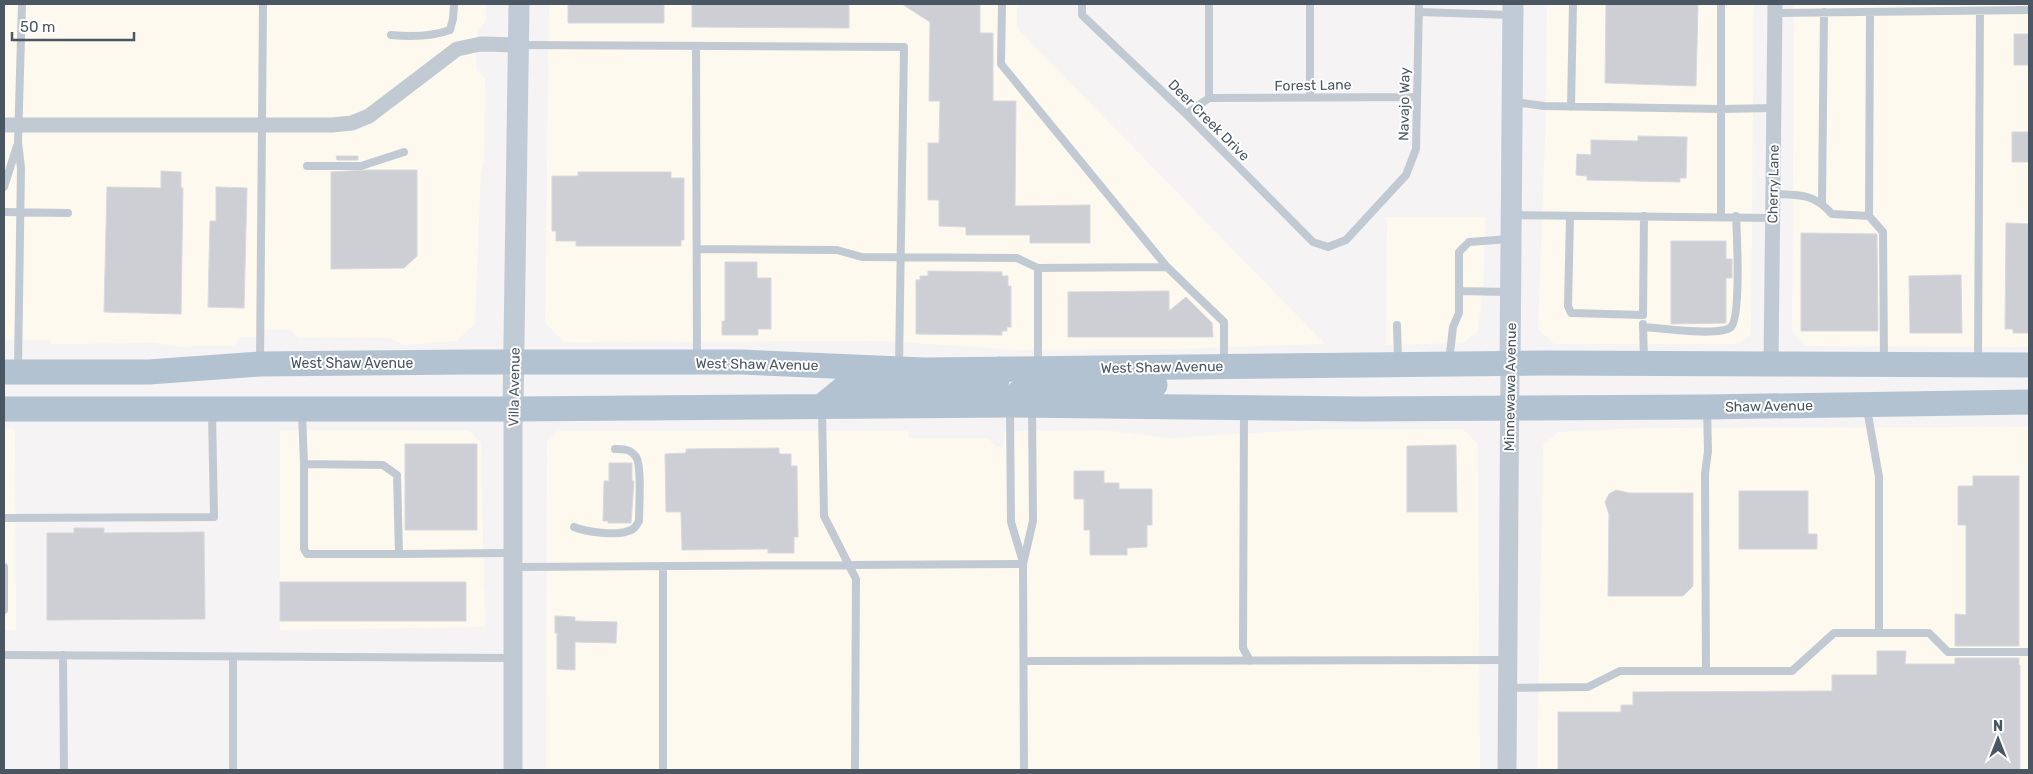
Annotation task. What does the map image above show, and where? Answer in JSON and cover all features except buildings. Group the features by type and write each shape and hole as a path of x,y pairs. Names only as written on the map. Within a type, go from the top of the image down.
{"main road":[{"name":"Villa Avenue","path":"513,409 519,4"},
{"name":"Minnewawa Avenue","path":"1510,364 1513,10"},
{"name":"West Shaw Avenue","path":"8,378 149,372 260,364 697,362 782,363 899,369 1510,364"},
{"path":"1510,364 2029,365"},
{"path":"1021,406 1014,396 1022,390 1031,387 1198,384 1224,366"},
{"path":"822,406 844,388 985,389 993,387 998,380 999,368"},
{"name":"Shaw Avenue","path":"1509,408 2029,402"},
{"path":"4,409 513,409 822,406 1509,408"}],"street":[{"name":"Cherry Lane","path":"1772,364 1775,8"},
{"path":"11,125 332,125 360,120 369,116 457,50 481,44 518,45"},
{"name":"Minnewawa Avenue","path":"1507,770 1510,364"},
{"name":"Villa Avenue","path":"513,409 513,770"}],"lane":[{"path":"8,378 20,213 21,168 18,142 11,125 22,4"},
{"path":"260,364 263,4"},
{"path":"391,35 423,36 440,34 450,30 454,19 454,4"},
{"path":"1002,4 1001,64 1167,267 1224,322 1224,366"},
{"name":"Deer Creek Drive","path":"1082,4 1082,15 1186,114 1314,242 1328,248"},
{"path":"1186,114 1209,98 1209,4"},
{"path":"1310,4 1310,97"},
{"name":"Navajo Way","path":"1328,248 1346,240 1406,175 1416,149 1419,4"},
{"path":"1571,107 1573,4"},
{"path":"1720,217 1721,4"},
{"path":"1775,8 1824,12 2029,10"},
{"path":"1419,12 1513,10"},
{"path":"1978,366 1980,11"},
{"path":"1822,202 1824,12"},
{"path":"1870,12 1869,216 1883,232 1884,365"},
{"path":"518,45 904,47 899,369"},
{"path":"696,46 697,362"},
{"name":"Forest Lane","path":"1209,98 1417,96"},
{"path":"1512,102 1571,107 1774,108"},
{"path":"4,187 18,142"},
{"path":"307,166 361,166 404,152"},
{"path":"1773,194 1803,195 1822,202 1832,214 1869,216"},
{"path":"4,212 68,213"},
{"path":"1511,215 1736,216 1773,218"},
{"path":"1570,216 1568,306 1571,313 1643,315"},
{"path":"1644,216 1644,363"},
{"path":"1644,327 1707,332 1722,331 1731,327 1734,321 1738,280 1736,216"},
{"path":"1449,364 1453,328 1459,312 1459,252 1468,242 1511,239"},
{"path":"697,249 837,250 862,257 1017,258 1038,268 1167,267"},
{"path":"1038,268 1038,369"},
{"path":"1460,291 1510,292"},
{"path":"1397,325 1398,364"},
{"path":"1866,404 1879,476 1879,633"},
{"path":"822,406 824,516 856,579 855,770"},
{"path":"1021,406 1011,522 1023,564"},
{"path":"1021,406 1033,521 1023,564 1024,770"},
{"path":"1706,671 1705,474 1708,451 1707,407"},
{"path":"1244,408 1244,648 1250,661"},
{"path":"4,518 214,517 212,409"},
{"path":"302,409 304,549 307,554 399,554 663,566 1023,564"},
{"path":"574,527 586,532 627,532 635,528 639,521 639,464 633,453 626,449 615,449"},
{"path":"304,464 384,465 397,475 399,554"},
{"path":"663,566 664,770"},
{"path":"4,567 4,610"},
{"path":"1507,688 1588,687 1620,671 1792,671 1834,634 1929,633 1948,652 2029,652"},
{"path":"4,655 512,658"},
{"path":"63,655 64,770"},
{"path":"233,657 233,770"},
{"path":"1024,661 1507,660"}],"shaded area":[{"path":"4,4 486,4 486,21 477,31 476,69 485,78 484,161 481,172 475,324 456,341 406,345 388,338 298,338 290,330 262,330 262,337 242,337 233,346 191,346 190,348 153,343 51,344 51,340 4,340"},
{"path":"549,4 1017,4 1017,28 1325,344 1177,349 1015,350 884,341 564,342 545,323"},
{"path":"1547,4 1754,4 1751,334 1739,344 1554,344 1538,329 1546,109"},
{"path":"1794,4 2029,4 2029,347 1806,346 1792,332"},
{"path":"1387,217 1485,217 1484,277 1478,331 1463,343 1386,345"},
{"path":"2029,427 2029,770 1537,770 1543,445 1558,432 1641,428"},
{"path":"4,429 15,429 16,630 4,630"},
{"path":"1325,429 1463,429 1478,444 1480,770 546,770 547,441 557,431 908,431 909,438 988,438 997,447 1003,447 1004,431 1104,430 1168,438"},
{"path":"280,430 469,430 481,443 485,627 280,630"}]}
